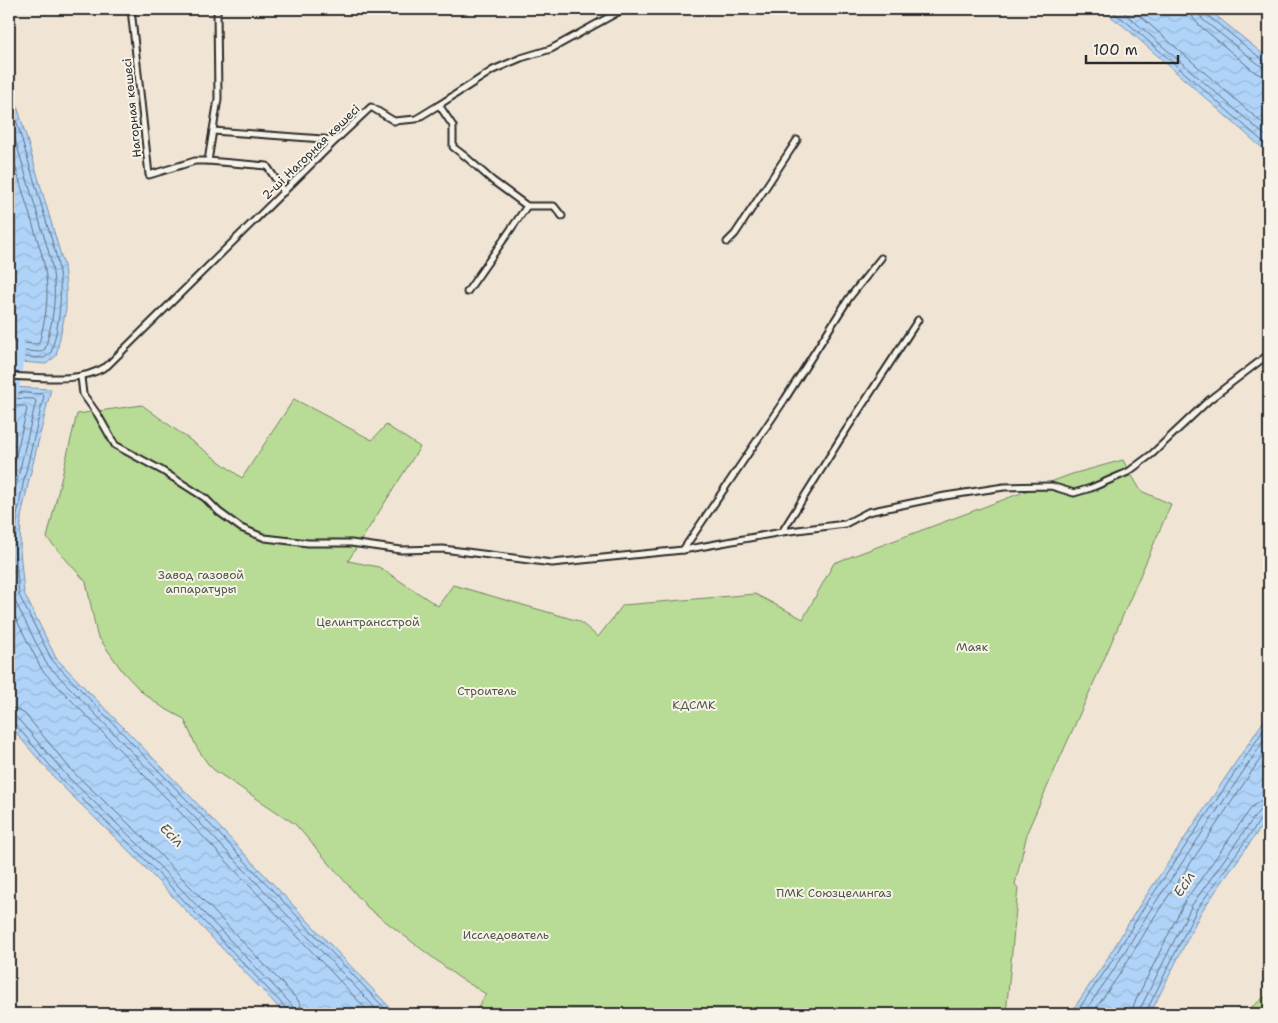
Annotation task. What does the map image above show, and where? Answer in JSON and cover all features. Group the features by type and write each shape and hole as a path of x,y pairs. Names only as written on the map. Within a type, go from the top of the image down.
{"street":[{"name":"Нагорная көшесі","path":"131,9 149,174 195,161 208,161"},
{"path":"217,9 218,99 208,161 268,166 284,192"},
{"name":"2-ші Нагорная көшесі","path":"9,376 81,377 107,366 336,140 371,108 394,121 416,119 493,70 521,58 551,49 620,12"},
{"path":"439,106 453,126 453,147 493,181 527,206 554,206 562,216"},
{"path":"213,131 336,140"},
{"path":"726,242 735,234 797,140"},
{"path":"467,292 527,206"},
{"path":"683,550 786,399 849,298 880,258"},
{"path":"782,532 918,320"},
{"path":"81,377 83,394 98,415 115,445 161,470 205,498 218,512 241,528 265,538 308,543 351,544 401,550 443,549 552,563 683,550 782,532 845,524 868,512 962,493 1004,487 1051,486 1074,493 1091,488 1128,472 1152,454 1209,400 1269,354"}],"green space":[{"path":"294,399 372,440 386,425 420,447 348,561 379,567 438,606 453,585 579,621 598,637 623,605 755,594 803,619 834,563 1072,474 1123,460 1141,491 1171,504 1028,830 1015,884 1018,888 1006,1014 474,1014 486,994 458,977 368,908 295,824 214,770 197,748 184,719 162,707 142,692 123,672 97,635 86,582 47,538 77,414 142,405 242,478"},
{"path":"1269,994 1269,1014 1242,1014"}],"water":[{"path":"1101,9 1208,9 1269,59 1269,154 1126,28"},
{"path":"9,78 64,266 66,309 56,356 46,364 9,361"},
{"path":"9,387 51,389 21,517 20,550 24,593 56,658 189,795 396,1014 285,1014 131,853 60,784 9,725"},
{"path":"1269,713 1269,816 1201,912 1150,1014 1070,1014 1104,964 1139,906"}],"waterway":[{"name":"Есіл","path":"9,406 20,346"}],"park label":[{"name":"Завод газовой аппаратуры","path":"201,582"},
{"name":"Целинтрансстрой","path":"368,622"},
{"name":"Маяк","path":"972,647"},
{"name":"Строитель","path":"487,691"},
{"name":"КДСМК","path":"694,705"},
{"name":"ПМК Союзцелингаз","path":"834,893"},
{"name":"Исследователь","path":"506,935"}]}
